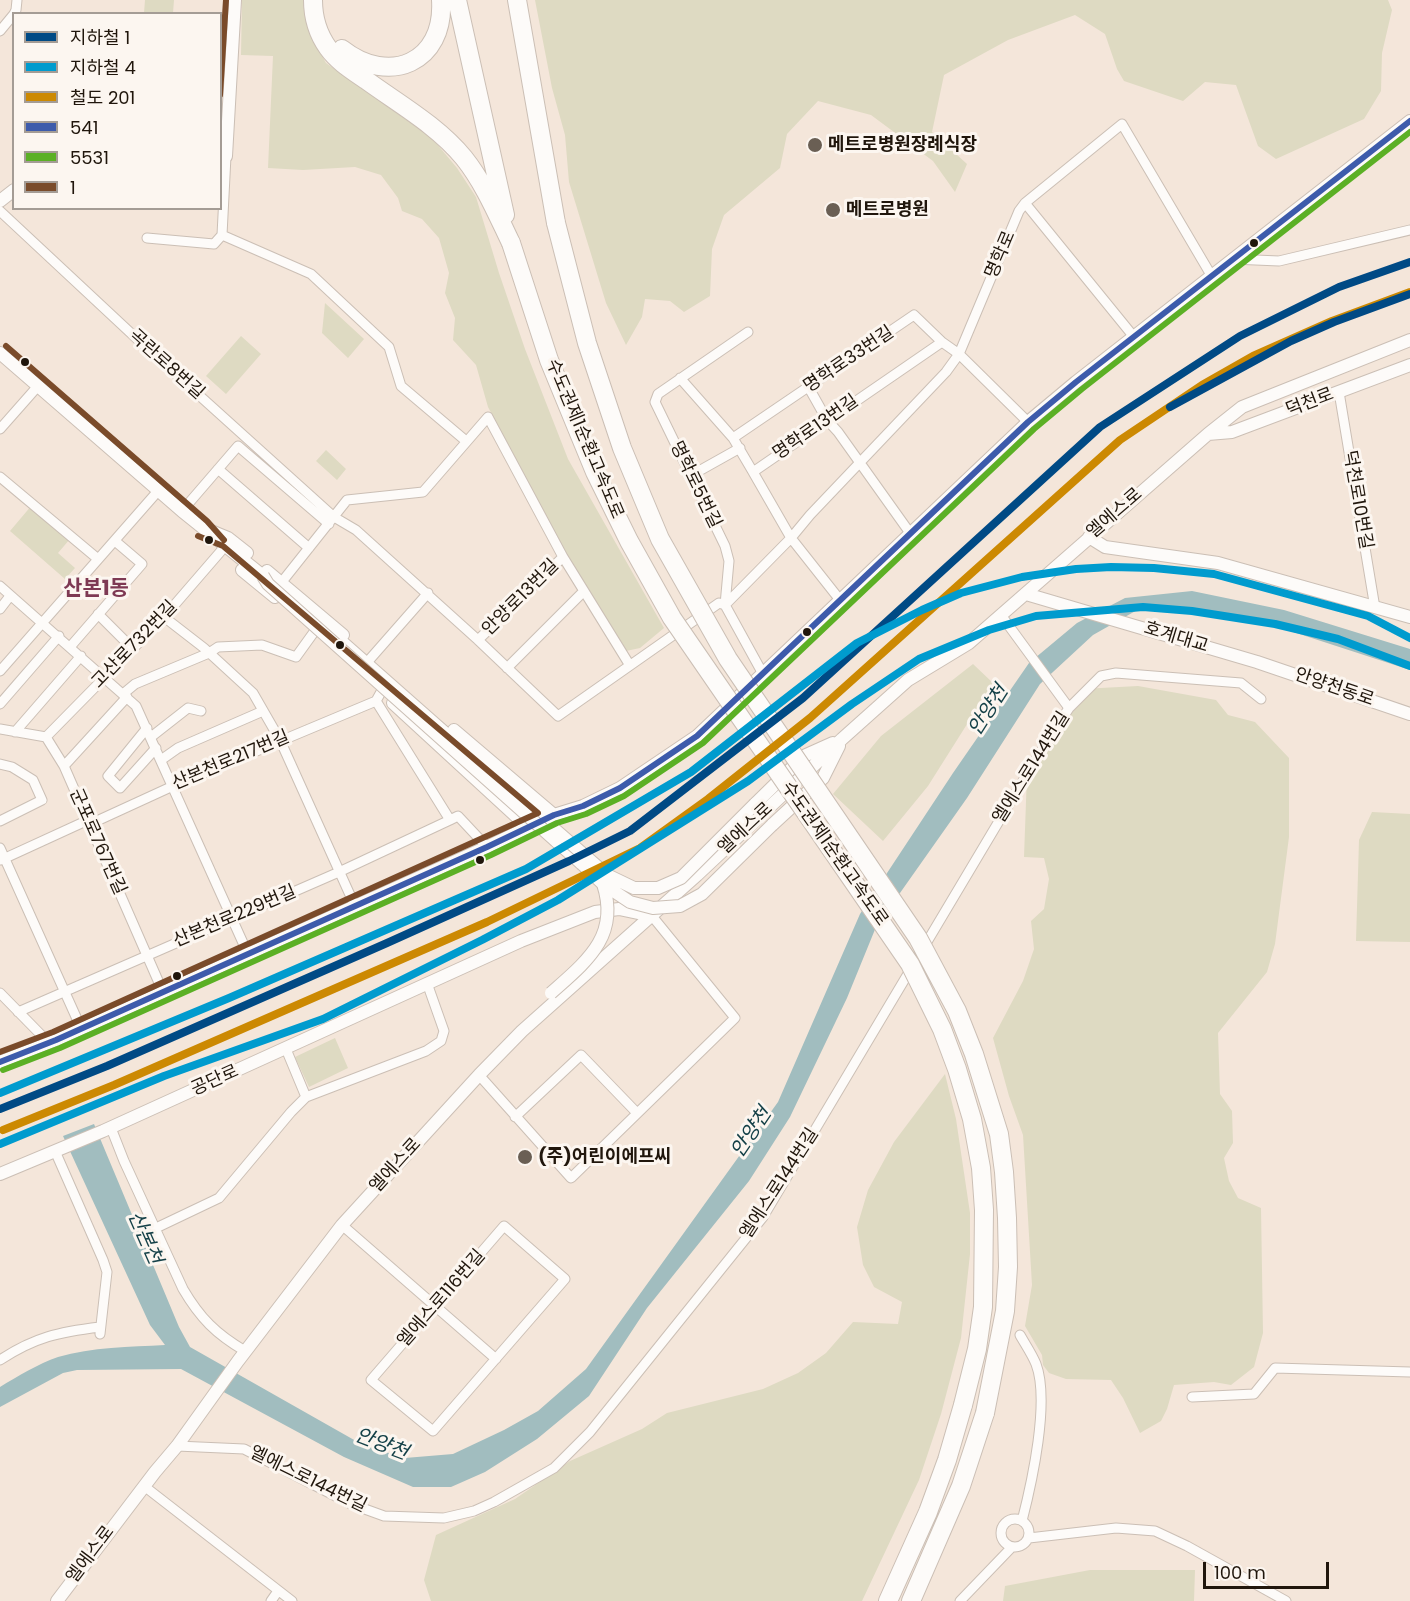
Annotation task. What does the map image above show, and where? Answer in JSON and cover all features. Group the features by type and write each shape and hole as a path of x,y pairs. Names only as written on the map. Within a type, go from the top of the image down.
{"highway":[{"path":"313,0 318,30 327,47 339,61 444,138 464,158 487,193 511,243"},
{"path":"324,0 329,29 342,49 356,60 385,67 401,66 416,59 429,48 436,36 441,0"},
{"name":"수도권제1순환고속도로","path":"457,0 511,243 549,360 595,472 629,541 672,618 910,964 942,1029 972,1119 981,1168 984,1210 983,1307 977,1349 947,1460 928,1512 888,1601"},
{"name":"수도권제1순환고속도로","path":"518,0 556,223 587,343 622,448 660,539 728,659 918,938 957,1011 974,1054 999,1134 1007,1218 1008,1267 1005,1311 985,1413 961,1486 912,1601"}],"street":[{"path":"147,238 214,244 222,235 223,157 235,0"},
{"path":"0,31 12,16"},
{"path":"0,1062 19,1056 554,815 583,806 620,788 697,736 910,533 1028,423 1076,382 1410,121"},
{"name":"명학로","path":"725,605 946,372 959,354 1019,211 1025,203 1122,124 1211,275"},
{"path":"0,201 12,192"},
{"path":"1025,203 1134,337"},
{"name":"곡란로8번길","path":"0,211 331,520 356,530 478,640"},
{"path":"1232,259 1279,261 1410,230"},
{"path":"222,235 311,274 389,347 401,386 466,441"},
{"name":"명학로33번길","path":"733,438 914,315 942,342 959,354 1028,423"},
{"name":"명학로5번길","path":"725,605 729,561 725,546 655,402 658,394 748,332"},
{"name":"엘에스로","path":"57,1601 177,1446 241,1356 342,1225 522,1031 652,916 908,680 969,643 1208,434 1242,407 1410,340"},
{"name":"명학로13번길","path":"791,538 753,472 942,342"},
{"path":"0,353 201,528 263,576 271,579 607,875 634,888 658,888 681,878 804,756 842,739"},
{"name":"덕천로","path":"1208,434 1232,432 1410,365"},
{"path":"680,378 733,438 753,472"},
{"path":"0,429 38,386"},
{"path":"809,388 827,420 910,533"},
{"name":"덕천로10번길","path":"1339,392 1375,608"},
{"path":"281,583 347,500 423,492 488,417 563,557"},
{"path":"182,511 238,446 331,520"},
{"path":"690,476 740,448"},
{"path":"218,469 309,548"},
{"path":"0,477 98,560"},
{"path":"1,669 158,491"},
{"path":"201,528 221,551 314,632 379,697 529,828"},
{"path":"201,528 228,538 554,815"},
{"path":"1089,537 1105,547 1218,563 1410,617"},
{"path":"791,538 840,600"},
{"path":"70,647 142,564 115,541"},
{"name":"고산로732번길","path":"46,737 164,617 221,551"},
{"name":"안양로13번길","path":"629,664 563,557 478,640 558,716 718,603 725,605"},
{"path":"263,576 268,584 603,884 630,902 653,908 680,906 702,894 823,778 842,739"},
{"path":"0,586 136,706 248,954"},
{"path":"507,668 584,591"},
{"path":"370,658 428,593"},
{"name":"호계대교","path":"1026,594 1257,662"},
{"path":"0,609 10,596"},
{"path":"725,605 764,674"},
{"path":"98,614 133,649"},
{"path":"1001,615 1022,647 1067,704"},
{"path":"164,617 209,653 253,693 280,741 355,906"},
{"path":"64,766 135,684 218,648 262,645 296,657 314,632"},
{"path":"0,704 59,636"},
{"path":"15,732 81,657"},
{"name":"안양천동로","path":"1257,662 1410,714"},
{"name":"엘에스로144번길","path":"177,1446 244,1449 351,1504 384,1516 444,1518 474,1510 494,1502 554,1468 590,1432 764,1217 1067,704 1101,676 1116,673 1241,683 1261,699"},
{"path":"379,697 450,820 458,816 487,847"},
{"name":"산본천로217번길","path":"2,859 379,697"},
{"path":"156,748 120,788 108,776 149,733 188,708 201,711"},
{"path":"161,760 178,748 263,711"},
{"path":"0,729 46,737"},
{"name":"군포로767번길","path":"46,737 64,766 87,823 163,992"},
{"path":"0,764 12,766 33,780 42,800 0,821"},
{"name":"산본천로229번길","path":"18,1012 339,872 450,820"},
{"path":"0,848 2,859 81,1028"},
{"path":"522,1031 551,993 593,953 604,935 609,910 603,884"},
{"name":"공단로","path":"0,1174 107,1130 521,941 595,912 620,909 652,916"},
{"path":"479,1075 570,1178 735,1018 652,916"},
{"path":"156,1228 219,1198 306,1097 426,1051 441,1041 444,1031 427,983"},
{"path":"0,993 52,1041"},
{"path":"286,1048 306,1097"},
{"path":"515,1117 581,1055 637,1113"},
{"path":"107,1130 194,1309 241,1356"},
{"path":"0,1360 22,1345 43,1337 100,1330 107,1272 61,1149"},
{"path":"342,1225 496,1359"},
{"name":"엘에스로116번길","path":"504,1226 565,1279 496,1359 433,1431 371,1380 504,1226"},
{"path":"1020,1335 1036,1364 1041,1392 1032,1480 1022,1521"},
{"path":"1192,1397 1254,1394 1275,1368 1410,1372"},
{"path":"144,1486 292,1601"},
{"path":"1011,1548 1002,1539 1002,1526 1013,1519 1022,1521 1028,1526 1029,1538"},
{"path":"960,1601 1011,1548 1022,1546 1029,1538 1116,1528 1155,1531 1187,1546 1286,1601"},
{"path":"271,1601 278,1591"}],"shaded area":[{"path":"145,0 174,0 173,12 144,12"},
{"path":"242,0 305,0 314,41 326,63 432,138 457,168 476,197 525,349 568,459 664,628 640,648 626,651 564,551 488,407 476,365 453,340 455,318 445,293 449,273 439,238 422,219 402,211 398,198 381,175 355,167 303,170 268,168 273,56 241,55"},
{"path":"535,0 1388,0 1392,10 1382,53 1381,91 1364,119 1276,159 1258,146 1236,85 1205,82 1183,101 1124,81 1117,69 1105,34 1075,15 1008,40 944,75 932,132 967,164 955,192 933,161 871,115 818,101 787,134 780,168 724,215 712,249 710,296 684,312 670,301 645,299 642,317 626,345 606,303 569,182 565,135 552,88"},
{"path":"325,303 364,339 348,358 322,333"},
{"path":"241,336 261,354 226,394 206,376"},
{"path":"326,450 346,469 337,480 316,461"},
{"path":"32,505 70,539 58,553 75,568 65,579 10,531"},
{"path":"973,664 993,683 928,786 883,841 833,794 881,736"},
{"path":"1138,686 1216,700 1228,715 1255,722 1289,758 1289,837 1275,944 1267,972 1218,1033 1220,1094 1232,1111 1233,1143 1224,1158 1229,1181 1238,1198 1261,1208 1263,1333 1254,1367 1231,1385 1214,1382 1174,1385 1161,1421 1140,1433 1123,1398 1111,1380 1066,1379 1049,1373 1043,1365 1042,1355 1025,1326 1032,1285 1023,1135 1009,1096 993,1038 1023,981 1034,949 1031,921 1044,909 1049,879 1044,858 1024,857 1027,774 1082,689"},
{"path":"1372,812 1410,814 1410,942 1356,941 1359,840"},
{"path":"335,1038 348,1068 309,1087 295,1057"},
{"path":"945,1074 956,1119 970,1213 970,1254 961,1338 941,1414 919,1480 862,1601 431,1601 424,1580 436,1535 515,1499 570,1461 642,1429 667,1413 763,1389 798,1373 826,1353 853,1322 898,1324 902,1302 874,1287 863,1265 857,1227 868,1190 894,1142"},
{"path":"1090,1570 1195,1570 1194,1601 1003,1601 1005,1586"}],"water":[{"path":"1192,591 1284,610 1410,649 1410,670 1281,628 1196,610 1139,609 1093,635 1040,684 967,798 876,927 847,998 790,1117 749,1181 647,1308 589,1396 537,1439 485,1472 451,1487 413,1487 344,1457 181,1369 77,1370 63,1373 0,1407 0,1387 58,1357 98,1349 165,1345 150,1325 63,1136 94,1124 179,1327 190,1347 363,1445 405,1458 453,1454 538,1411 586,1369 778,1102 860,914 1029,663 1077,623 1125,598"}],"metro line":[{"name":"1","path":"0,1109 107,1066 387,943 630,831 803,698 1100,427 1240,336 1339,287 1410,262"},
{"name":"1","path":"1170,407 1291,341 1334,322 1410,294"},
{"name":"4","path":"0,1093 229,998 526,869 691,772 857,643 961,593 1022,577 1076,569 1154,568 1214,574 1368,616 1410,638"},
{"name":"4","path":"0,1144 164,1076 323,1019 482,940 558,900 748,781 852,704 919,659 989,630 1036,616 1143,607 1192,611 1275,624 1338,639 1410,666"}],"rail line":[{"name":"201","path":"3,1130 114,1085 487,922 640,848 708,799 810,718 1120,440 1202,385 1253,356 1332,321 1410,292"}],"transit line":[{"name":"1","path":"222,63 226,0"},
{"name":"541","path":"0,1062 56,1040 554,815 583,806 620,788 697,736 1028,422 1410,121"},
{"name":"5531","path":"3,1070 60,1048 491,855 557,823 586,814 624,796 703,743 1034,429 1410,132"},
{"name":"1","path":"6,346 207,521 224,540"},
{"name":"1","path":"0,1052 53,1032 538,813 223,546 198,536"}],"place":[{"name":"메트로병원장례식장","path":"815,145"},
{"name":"메트로병원","path":"833,210"},
{"name":"(주)어린이에프씨","path":"525,1157"}],"district":[{"name":"산본1동","path":"96,590"}],"water label":[{"name":"안양천","path":"989,711"},
{"name":"안양천","path":"752,1133"},
{"name":"산본천","path":"144,1238"},
{"name":"안양천","path":"381,1445"}]}
